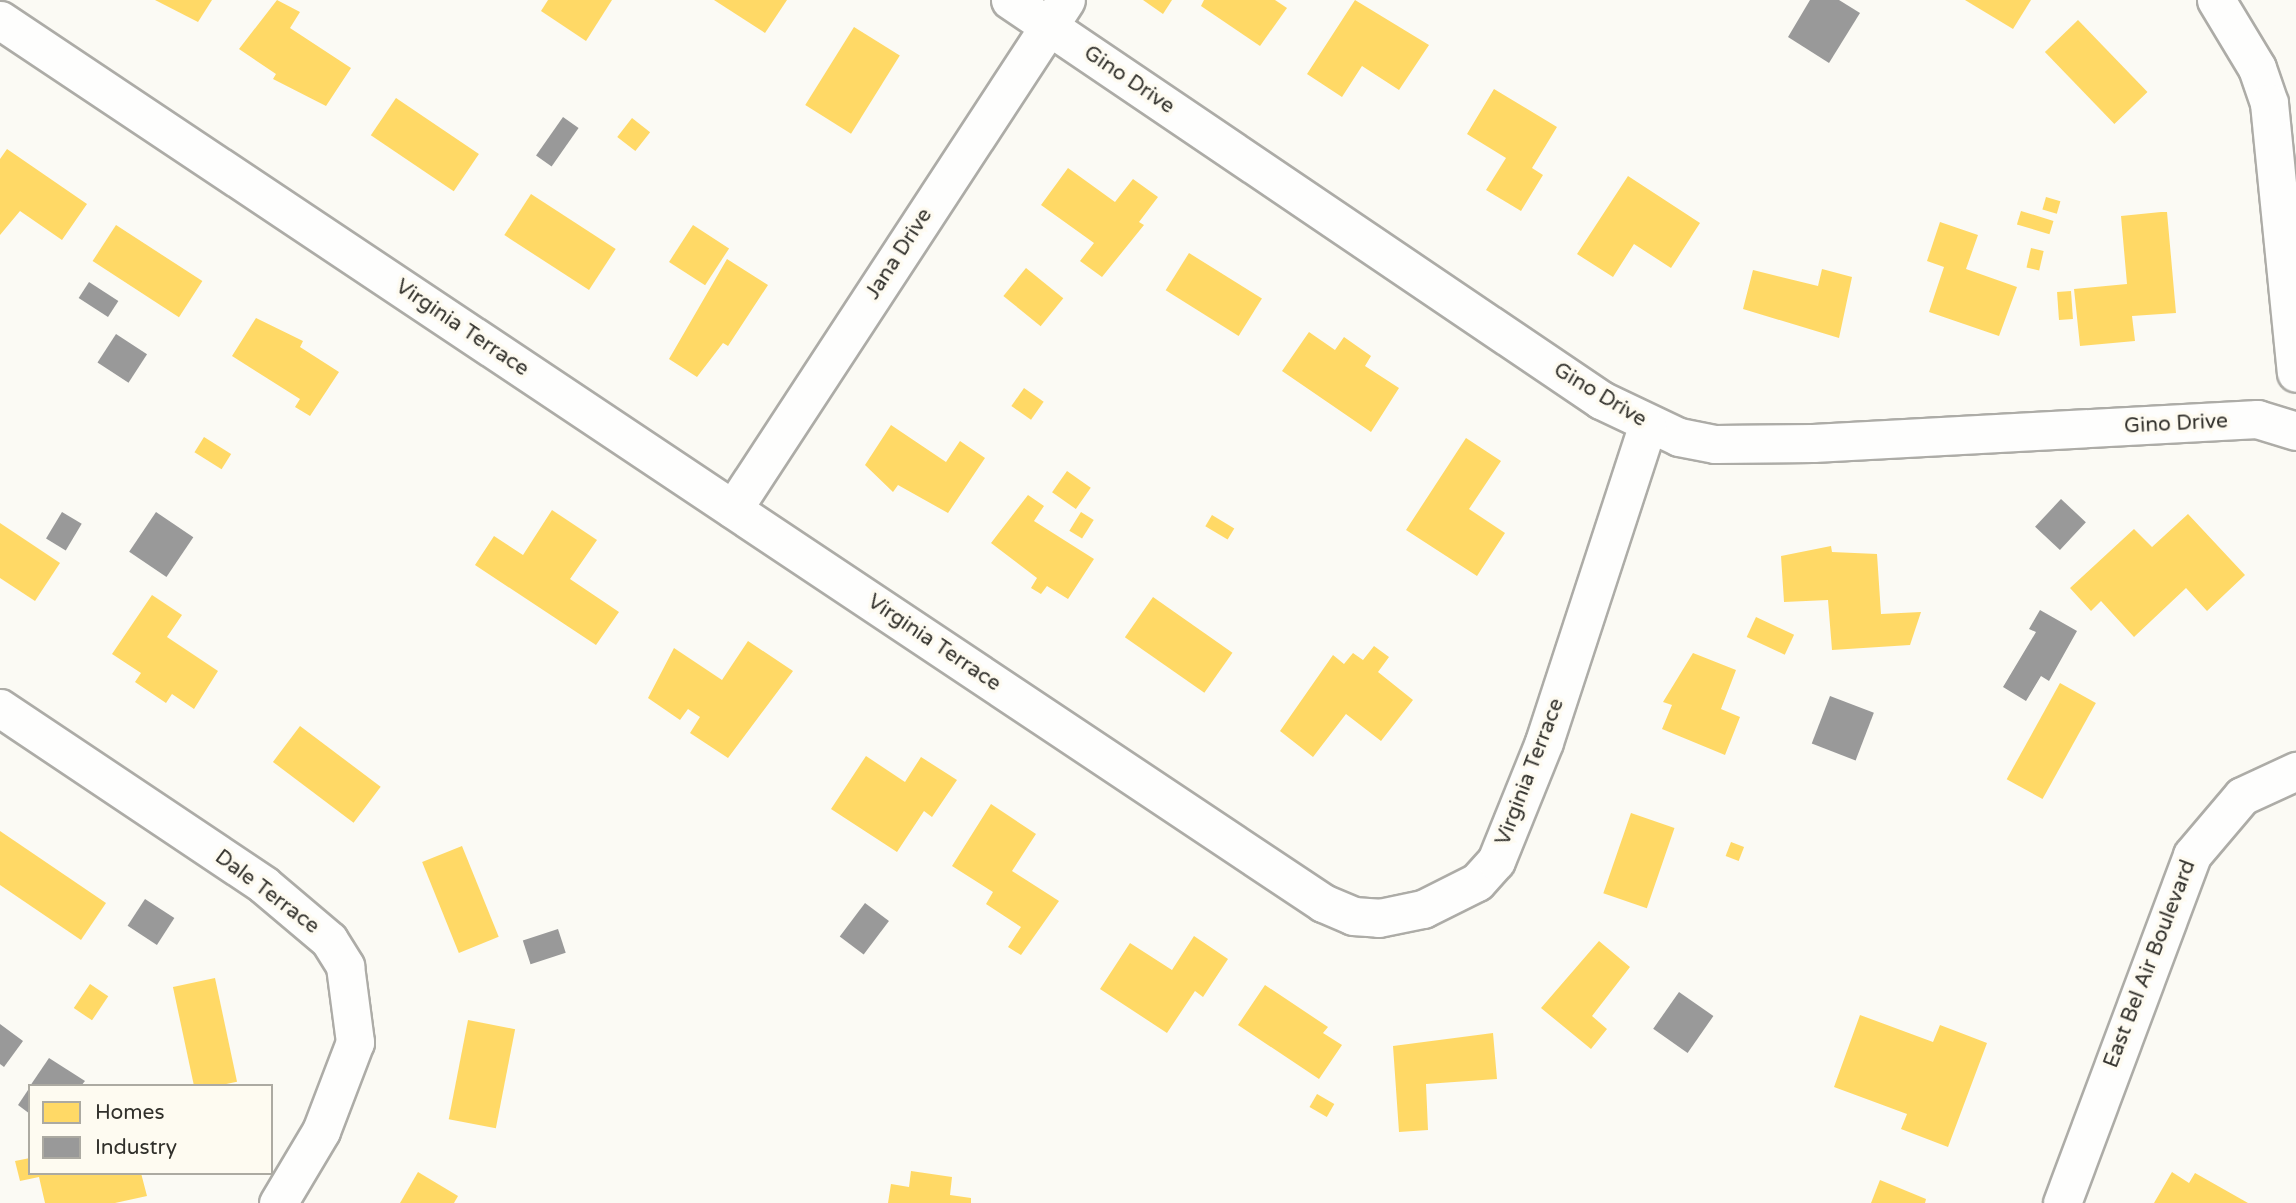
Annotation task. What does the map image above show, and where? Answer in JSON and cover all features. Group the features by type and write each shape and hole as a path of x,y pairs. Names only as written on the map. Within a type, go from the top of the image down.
{"street":[{"name":"Gino Drive","path":"1010,0 1058,13 1647,426 1715,444 2256,419 2296,431"},
{"path":"2216,0 2257,68 2269,103 2296,373"},
{"name":"Jana Drive","path":"733,509 1058,13"},
{"name":"Virginia Terrace","path":"0,20 1323,903 1379,918 1452,897 1496,861 1525,797 1647,426"},
{"name":"Dale Terrace","path":"0,708 264,885 329,940 345,966 355,1042 321,1131 278,1203"},
{"name":"East Bel Air Boulevard","path":"2062,1203 2192,855 2242,796 2296,771"}],"building: Homes":[{"path":"155,0 212,0 198,22"},
{"path":"277,0 300,12 290,28 351,68 326,106 273,79 276,74 239,49"},
{"path":"548,0 612,0 586,41 541,11"},
{"path":"714,0 787,0 765,33"},
{"path":"1143,0 1172,0 1163,14"},
{"path":"1204,0 1275,0 1287,8 1260,46 1201,6"},
{"path":"1355,0 1429,45 1399,90 1362,66 1342,97 1307,74"},
{"path":"1965,0 2031,0 2013,29"},
{"path":"2078,20 2147,92 2114,124 2045,52"},
{"path":"854,27 900,56 851,134 805,105"},
{"path":"1494,89 1557,127 1532,168 1543,175 1521,211 1486,190 1506,158 1467,134"},
{"path":"396,98 479,154 454,191 371,135"},
{"path":"632,118 650,132 635,151 617,137"},
{"path":"7,149 87,204 62,240 20,211 0,235 0,159"},
{"path":"1068,168 1115,202 1133,179 1158,197 1139,222 1144,225 1102,277 1080,261 1094,243 1041,205"},
{"path":"1628,176 1700,223 1671,268 1634,244 1613,277 1577,254"},
{"path":"531,194 616,249 589,290 504,235"},
{"path":"2046,197 2060,201 2057,214 2042,209"},
{"path":"2021,211 2054,221 2049,234 2017,224"},
{"path":"2167,212 2176,313 2132,316 2135,341 2080,346 2074,289 2127,284 2121,216"},
{"path":"1940,222 1978,235 1966,269 2017,287 1999,336 1929,312 1944,267 1927,261"},
{"path":"116,225 202,281 179,317 93,261"},
{"path":"693,225 729,248 705,285 669,262"},
{"path":"2031,248 2044,251 2039,270 2027,267"},
{"path":"1189,253 1262,299 1239,336 1166,290"},
{"path":"727,259 768,285 728,346 723,343 697,377 669,359"},
{"path":"1026,268 1063,298 1041,326 1003,296"},
{"path":"1822,269 1852,277 1839,338 1743,309 1753,270 1818,286"},
{"path":"2071,291 2073,319 2059,320 2057,292"},
{"path":"256,318 303,341 300,347 339,372 310,416 295,407 300,399 232,356"},
{"path":"1309,332 1335,350 1344,337 1371,356 1365,366 1399,388 1371,432 1282,371"},
{"path":"1024,388 1044,402 1031,420 1011,406"},
{"path":"891,425 946,462 960,441 985,458 948,513 898,485 893,492 865,465"},
{"path":"204,437 231,454 222,469 194,452"},
{"path":"1466,438 1501,461 1469,509 1505,533 1477,576 1406,530"},
{"path":"1067,471 1091,488 1076,509 1052,492"},
{"path":"1028,495 1044,506 1034,521 1094,559 1068,599 1047,586 1041,594 1031,588 1037,578 991,543"},
{"path":"552,510 597,540 570,579 619,612 596,645 475,565 494,536 523,555"},
{"path":"1081,512 1094,520 1082,539 1069,531"},
{"path":"2188,514 2245,575 2207,611 2186,588 2134,637 2101,601 2091,611 2070,588 2134,529 2152,547"},
{"path":"1212,515 1234,528 1228,540 1205,526"},
{"path":"0,523 60,563 35,601 0,578"},
{"path":"1831,546 1832,552 1877,554 1881,614 1921,612 1910,645 1832,650 1828,600 1784,602 1781,556"},
{"path":"152,595 182,615 167,637 218,671 194,709 172,694 166,703 135,682 141,673 112,654"},
{"path":"1153,597 1232,653 1204,693 1125,637"},
{"path":"1756,617 1794,635 1785,655 1747,637"},
{"path":"748,641 793,671 728,758 690,733 700,717 688,709 680,720 648,698 674,648 722,680"},
{"path":"1374,646 1389,657 1378,672 1413,700 1381,741 1346,714 1313,757 1280,731 1333,655 1344,664 1353,653 1363,660"},
{"path":"1693,653 1736,670 1721,709 1740,717 1725,755 1662,729 1672,705 1663,702"},
{"path":"2060,683 2096,703 2043,799 2007,779"},
{"path":"300,726 381,787 354,823 273,762"},
{"path":"866,756 905,782 921,757 957,780 932,817 924,811 897,852 831,809"},
{"path":"991,804 1036,834 1012,871 1059,901 1021,955 1008,947 1021,927 986,904 993,892 952,866"},
{"path":"1631,813 1674,828 1647,908 1603,893"},
{"path":"0,831 106,903 81,940 0,885"},
{"path":"1731,842 1744,847 1739,861 1726,856"},
{"path":"462,846 499,937 459,953 422,862"},
{"path":"1194,936 1228,959 1203,997 1195,991 1167,1033 1100,989 1130,943 1172,970"},
{"path":"1599,941 1630,967 1592,1016 1607,1029 1591,1049 1541,1008"},
{"path":"215,978 237,1082 194,1084 173,987"},
{"path":"90,984 108,996 92,1020 74,1008"},
{"path":"1265,985 1328,1027 1323,1033 1342,1045 1319,1079 1238,1025"},
{"path":"1860,1015 1933,1042 1940,1025 1987,1043 1948,1147 1901,1129 1907,1114 1834,1087"},
{"path":"468,1020 515,1029 496,1128 449,1119"},
{"path":"1493,1033 1497,1079 1426,1084 1428,1130 1399,1132 1393,1046"},
{"path":"1317,1094 1334,1104 1327,1117 1310,1107"},
{"path":"28,1158 28,1175 142,1175 147,1196 115,1203 45,1203 39,1177 20,1181 15,1161"},
{"path":"911,1171 952,1177 950,1195 971,1198 971,1203 888,1203 891,1184 909,1187"},
{"path":"418,1172 458,1196 454,1203 400,1203"},
{"path":"2172,1172 2189,1183 2195,1173 2248,1203 2154,1203"},
{"path":"1880,1180 1926,1199 1925,1203 1871,1203"}],"building: Industry":[{"path":"1810,0 1839,0 1860,13 1829,63 1788,37"},
{"path":"563,117 579,128 552,166 536,156"},
{"path":"89,282 118,301 108,317 79,298"},
{"path":"116,334 147,354 129,383 97,363"},
{"path":"2061,499 2086,522 2060,550 2035,527"},
{"path":"62,512 82,524 66,550 46,539"},
{"path":"156,512 193,537 166,577 129,552"},
{"path":"2040,610 2077,631 2049,681 2041,676 2026,701 2003,687 2036,632 2029,629"},
{"path":"1830,696 1874,713 1856,760 1812,744"},
{"path":"145,899 174,918 157,945 128,926"},
{"path":"865,903 889,921 864,955 840,937"},
{"path":"558,929 566,953 531,964 523,940"},
{"path":"1679,992 1713,1016 1688,1053 1653,1029"},
{"path":"0,1024 23,1041 4,1067 0,1064"},
{"path":"49,1058 85,1081 83,1084 31,1084"},
{"path":"28,1090 28,1112 18,1105"}]}
